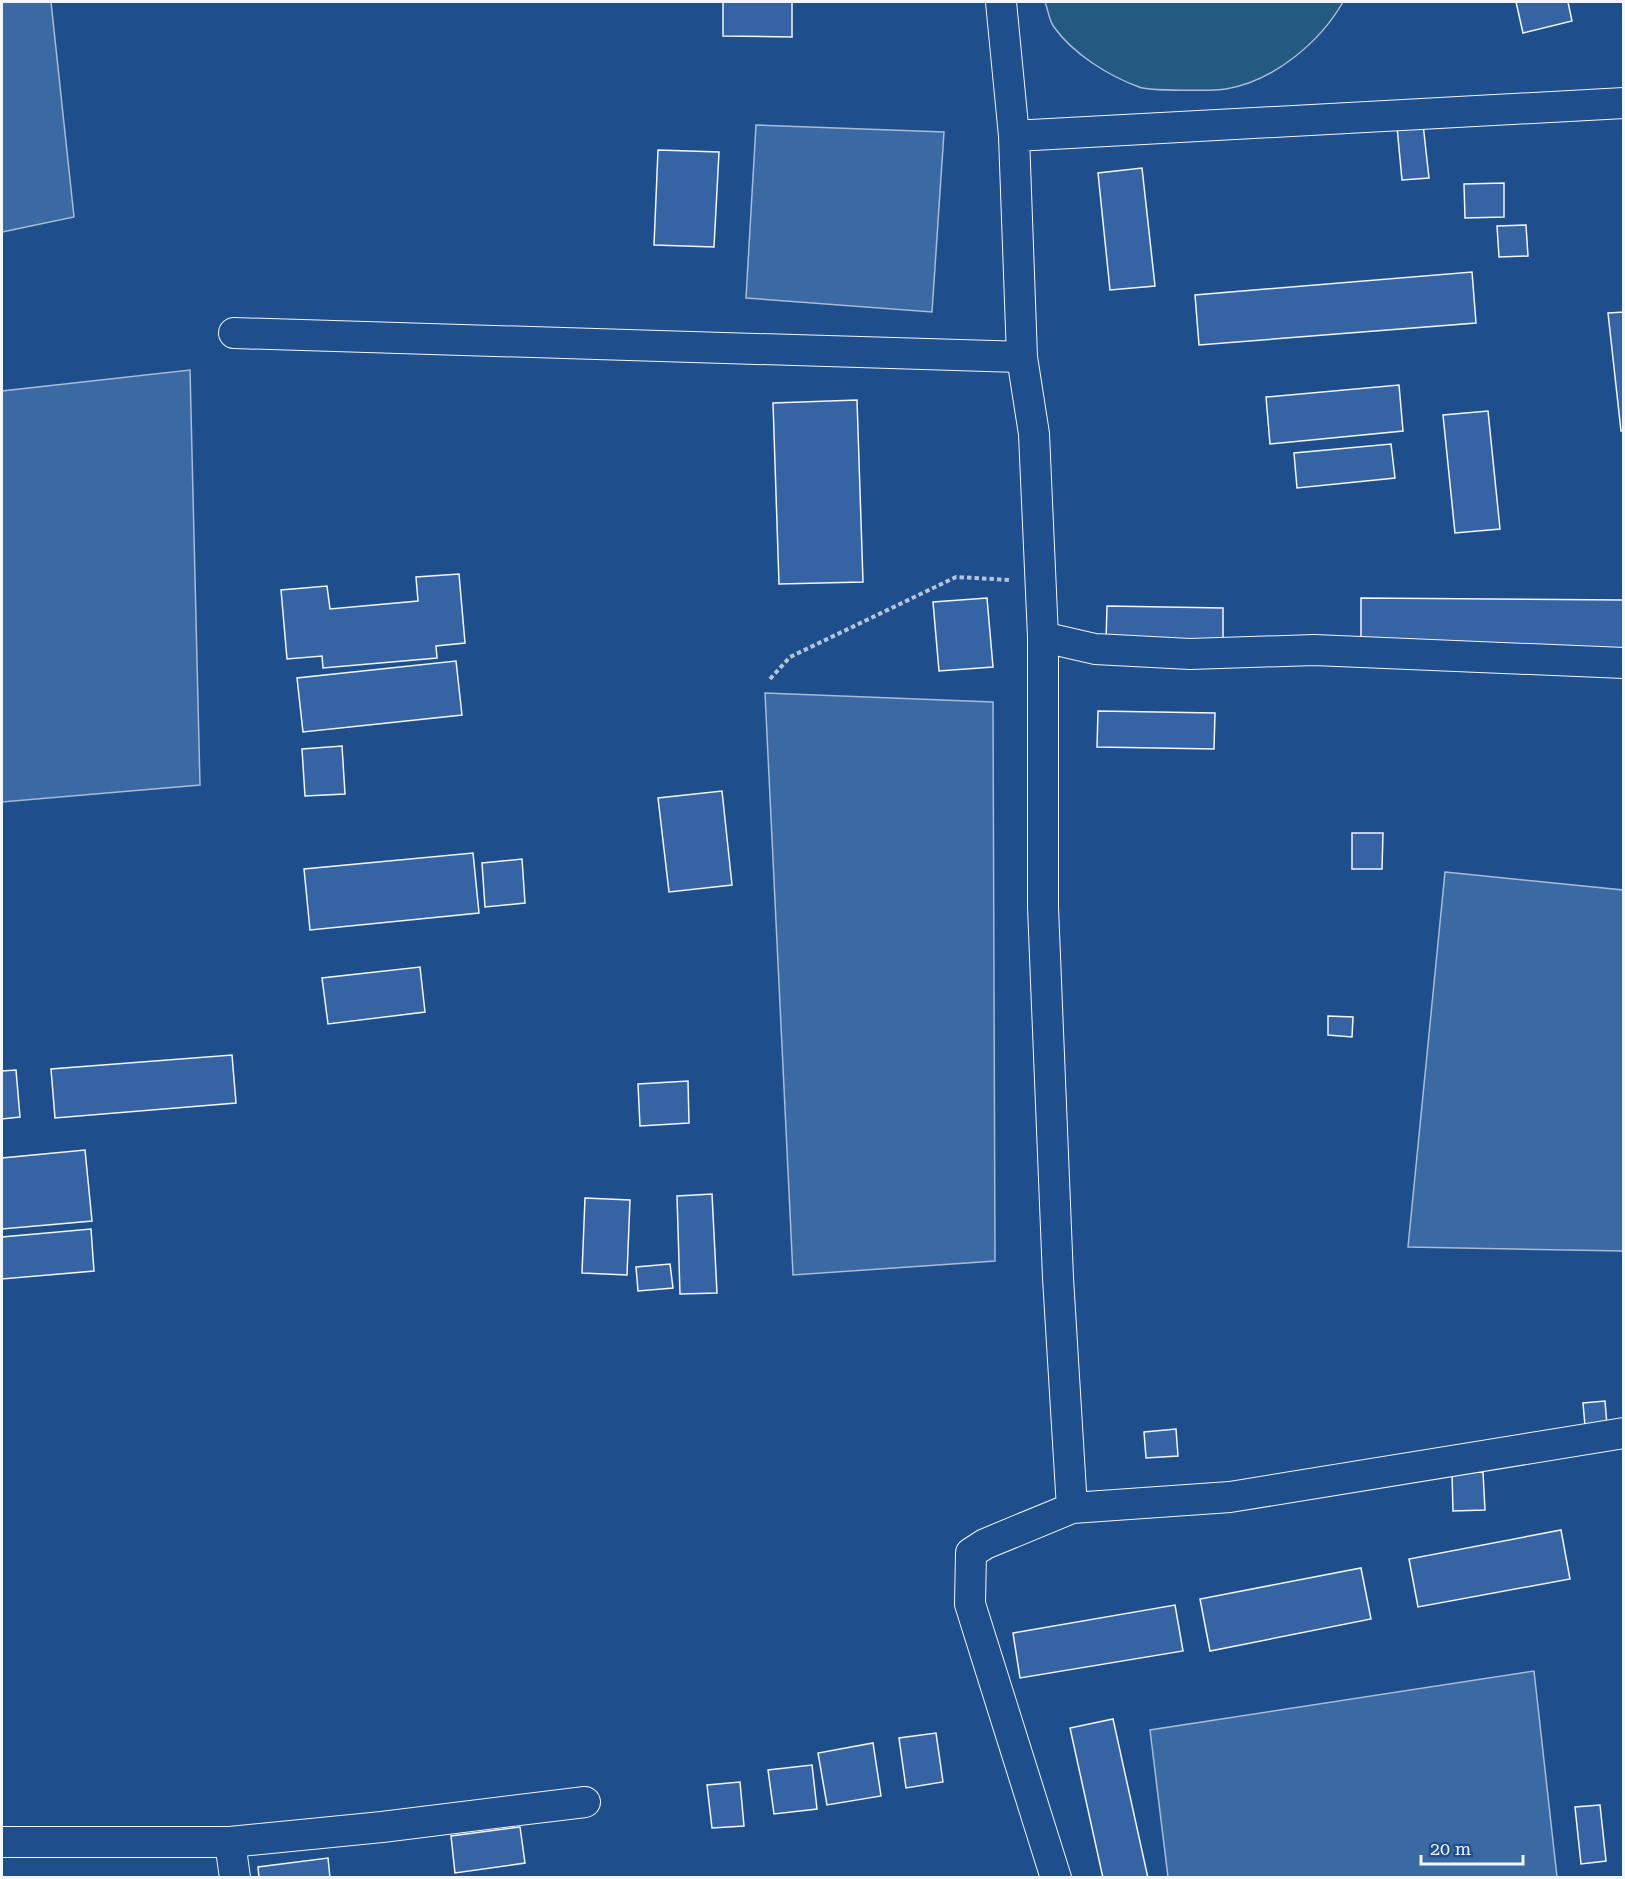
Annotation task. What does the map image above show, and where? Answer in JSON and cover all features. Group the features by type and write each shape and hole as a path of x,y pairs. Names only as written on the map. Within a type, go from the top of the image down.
{"street":[{"path":"1001,2 1014,136 1022,357 1034,434 1042,637 1043,907 1058,1278 1072,1508"},
{"path":"1014,136 1623,103"},
{"path":"234,333 1022,357"},
{"path":"1042,637 1095,649 1178,653 1314,650 1623,663"},
{"path":"1056,1878 970,1604 971,1553 985,1544 1072,1508 1230,1497 1623,1433"},
{"path":"2,1842 230,1842 382,1827 585,1802"},
{"path":"230,1842 236,1878"}],"path":[{"path":"770,679 790,657 956,577 1040,582"}],"shaded area":[{"path":"2,2 51,2 74,217 2,232"},
{"path":"1045,2 1343,2 1309,45 1278,69 1261,78 1226,89 1168,90 1139,87 1092,63 1062,37 1052,24"},
{"path":"756,125 944,132 932,312 746,298"},
{"path":"190,370 200,785 2,802 2,391"},
{"path":"765,693 993,702 995,1261 793,1275"},
{"path":"1445,872 1623,890 1623,1251 1408,1247"},
{"path":"1534,1671 1557,1877 1168,1877 1150,1730"}],"building":[{"path":"723,2 792,2 792,37 723,36"},
{"path":"1516,2 1568,2 1572,21 1523,33"},
{"path":"1423,124 1429,178 1402,180 1397,127"},
{"path":"658,150 719,152 714,247 654,245"},
{"path":"1142,168 1155,286 1110,290 1098,173"},
{"path":"1504,183 1504,217 1465,218 1464,184"},
{"path":"1526,225 1528,256 1499,257 1497,226"},
{"path":"1472,272 1476,323 1199,345 1195,295"},
{"path":"1624,312 1624,430 1621,431 1608,313"},
{"path":"1399,385 1403,431 1270,444 1266,397"},
{"path":"857,400 863,582 779,584 773,403"},
{"path":"1488,411 1500,529 1455,533 1443,415"},
{"path":"1391,444 1395,478 1297,488 1294,453"},
{"path":"459,574 465,643 436,646 437,658 323,668 322,656 287,659 281,590 327,586 330,609 418,601 416,577"},
{"path":"987,598 993,667 939,671 933,602"},
{"path":"1361,598 1624,600 1624,648 1361,646"},
{"path":"1107,606 1223,608 1223,644 1106,642"},
{"path":"456,661 462,715 303,732 297,678"},
{"path":"1098,711 1215,713 1214,749 1097,747"},
{"path":"342,746 345,794 305,796 302,749"},
{"path":"722,791 732,885 669,892 658,798"},
{"path":"1352,833 1383,833 1382,869 1352,869"},
{"path":"473,853 479,913 310,930 304,869"},
{"path":"522,859 525,903 485,907 482,863"},
{"path":"420,967 425,1012 328,1024 322,978"},
{"path":"1328,1016 1353,1017 1352,1037 1328,1035"},
{"path":"232,1055 236,1103 55,1118 51,1069"},
{"path":"16,1070 20,1117 2,1119 2,1071"},
{"path":"688,1081 689,1123 640,1126 638,1084"},
{"path":"85,1150 92,1221 2,1229 2,1158"},
{"path":"712,1194 717,1293 680,1294 677,1196"},
{"path":"585,1198 630,1200 627,1275 582,1273"},
{"path":"91,1229 94,1271 2,1279 2,1237"},
{"path":"670,1264 673,1288 638,1291 636,1267"},
{"path":"1605,1401 1607,1425 1585,1426 1583,1403"},
{"path":"1176,1429 1178,1456 1146,1458 1144,1432"},
{"path":"1483,1472 1485,1510 1453,1511 1452,1473"},
{"path":"1561,1530 1570,1579 1418,1607 1409,1559"},
{"path":"1361,1568 1371,1619 1210,1651 1200,1599"},
{"path":"1175,1605 1183,1651 1020,1678 1013,1633"},
{"path":"1113,1719 1148,1878 1103,1878 1070,1728"},
{"path":"936,1733 943,1782 906,1788 899,1738"},
{"path":"873,1743 881,1796 827,1805 818,1753"},
{"path":"812,1765 817,1809 774,1814 768,1770"},
{"path":"740,1782 744,1826 712,1828 707,1785"},
{"path":"1600,1805 1606,1861 1581,1864 1575,1807"},
{"path":"520,1827 525,1863 455,1873 451,1836"},
{"path":"328,1858 330,1878 259,1878 258,1867"}]}
